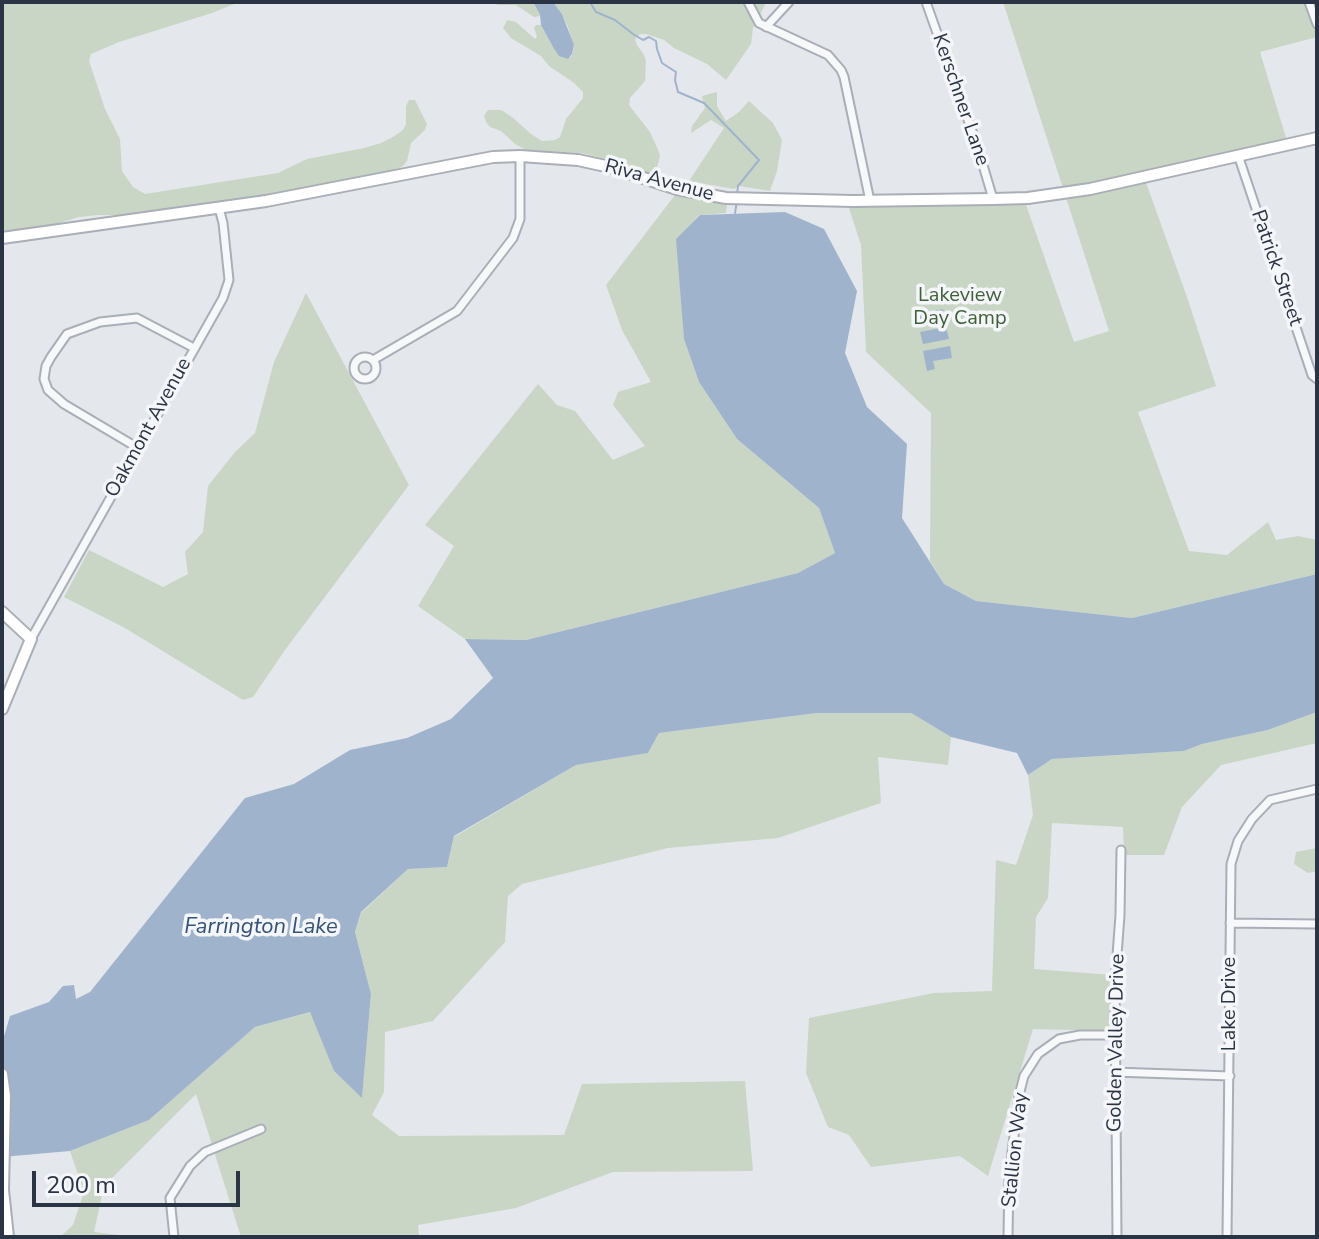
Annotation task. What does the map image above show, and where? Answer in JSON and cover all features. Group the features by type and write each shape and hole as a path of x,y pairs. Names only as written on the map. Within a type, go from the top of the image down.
{"street":[{"path":"748,2 759,23 828,55 841,70 870,201"},
{"path":"766,27 789,2"},
{"name":"Kerschner Lane","path":"926,2 993,199"},
{"path":"1309,2 1317,24"},
{"name":"Riva Avenue","path":"2,238 219,208 467,161 520,156 589,162 687,192 737,198 870,201 993,199 1028,198 1090,189 1317,138"},
{"name":"Patrick Street","path":"1238,155 1312,375 1317,379"},
{"path":"373,360 457,311 513,238 520,219 520,156"},
{"name":"Oakmont Avenue","path":"31,639 223,298 229,280 219,208"},
{"path":"138,448 64,404 48,390 44,379 51,357 67,334 100,322 137,318 194,348"},
{"path":"2,612 31,639 2,709"},
{"name":"Lake Drive","path":"1227,1237 1231,864 1238,841 1252,819 1270,800 1317,789"},
{"name":"Golden Valley Drive","path":"1117,1237 1114,1072 1121,850"},
{"path":"1230,923 1317,924"},
{"name":"Stallion Way","path":"1008,1237 1009,1177 1024,1076 1038,1054 1059,1039 1080,1035 1115,1035"},
{"path":"1114,1072 1230,1076"},
{"path":"2,1074 5,1096 3,1190 8,1237"},
{"path":"174,1237 170,1198 190,1166 205,1152 261,1129"}],"green space":[{"path":"2,2 239,2 91,54 89,61 105,109 120,139 122,171 133,187 145,194 278,173 307,159 381,143 403,130 409,100 415,100 427,124 411,143 403,166 386,174 181,210 79,217 46,227 2,232"},
{"path":"495,2 533,2 540,16 534,17 516,5 497,5"},
{"path":"553,2 764,2 765,5 753,28 751,44 726,80 707,64 664,40 646,34 640,34 635,39 646,61 645,81 630,98 629,105 650,132 658,150 660,156 653,175 582,153 526,150 486,122 484,116 488,110 501,110 542,141 555,140 560,137 566,119 583,98 583,92 574,83 549,66 541,56 511,38 503,28 507,20 516,22 535,39 534,28 541,25 553,47 571,57 574,48 568,27"},
{"name":"Lakeview Day Camp","path":"1003,2 1313,2 1317,12 1317,37 1260,52 1287,141 1143,174 1216,386 1138,412 1189,551 1227,555 1268,522 1276,540 1298,536 1317,540 1317,574 1132,618 976,601 944,584 930,561 931,413 866,352 861,245 848,205 1024,199 1074,342 1109,331"},
{"path":"717,92 717,106 726,121 749,101 773,123 782,140 770,191 739,186 734,189 689,181 724,128 711,120 691,133 692,126 705,108 702,96"},
{"path":"675,195 727,205 726,213 699,215 677,239 684,339 699,382 737,439 819,508 835,553 798,573 526,640 465,639 418,606 454,546 425,525 538,384 557,405 575,411 613,460 645,446 613,405 618,392 651,382 622,330 606,285"},
{"path":"306,293 409,485 253,697 243,700 125,628 64,597 89,550 163,587 188,574 185,552 203,532 208,486 255,433 274,362"},
{"path":"817,713 911,713 951,737 948,765 878,757 881,803 778,838 668,848 522,884 508,896 505,942 433,1021 385,1032 384,1092 372,1115 399,1136 564,1135 582,1084 745,1081 753,1171 613,1172 516,1208 418,1225 419,1237 241,1237 196,1094 104,1186 94,1232 135,1237 60,1237 73,1225 84,1192 70,1151 149,1120 255,1027 311,1012 334,1071 362,1097 371,994 355,932 361,913 408,869 447,867 454,837 576,765 648,753 659,733"},
{"path":"1314,713 1317,715 1317,743 1221,765 1182,807 1164,855 1124,855 1123,827 1052,823 1048,898 1036,917 1034,969 1112,975 1111,1031 1033,1029 988,1176 960,1156 871,1167 849,1135 828,1127 806,1073 809,1018 934,993 992,991 996,860 1016,865 1033,815 1028,775 1052,759 1184,751 1202,744 1268,730"},
{"path":"1317,848 1317,871 1308,873 1294,864 1296,852"}],"water":[{"path":"533,2 553,2 562,14 574,45 568,59 559,56 553,47"},
{"name":"Farrington Lake","path":"785,212 824,229 857,291 845,353 867,407 907,444 902,518 944,584 976,601 1132,618 1317,574 1317,715 1314,713 1268,730 1202,744 1184,751 1052,759 1028,775 1017,753 951,737 911,713 817,713 659,733 648,753 576,765 454,836 447,867 408,869 361,912 355,932 371,994 362,1098 334,1071 310,1012 255,1027 149,1120 70,1151 2,1157 2,1043 10,1016 49,1002 63,986 74,985 76,999 90,992 245,798 294,784 350,750 407,738 451,719 493,678 465,639 526,640 798,573 835,553 819,508 737,439 699,382 684,339 676,239 700,215"},
{"path":"943,309 945,321 919,325 917,314"},
{"path":"946,327 949,339 923,344 920,332"},
{"path":"950,346 952,358 933,361 935,369 927,371 923,351"}],"waterway":[{"path":"590,2 596,12 615,20 643,40 649,37 656,41 662,63 676,72 678,92 704,103 759,160 738,186 737,194"},
{"path":"735,213 737,201"}]}
